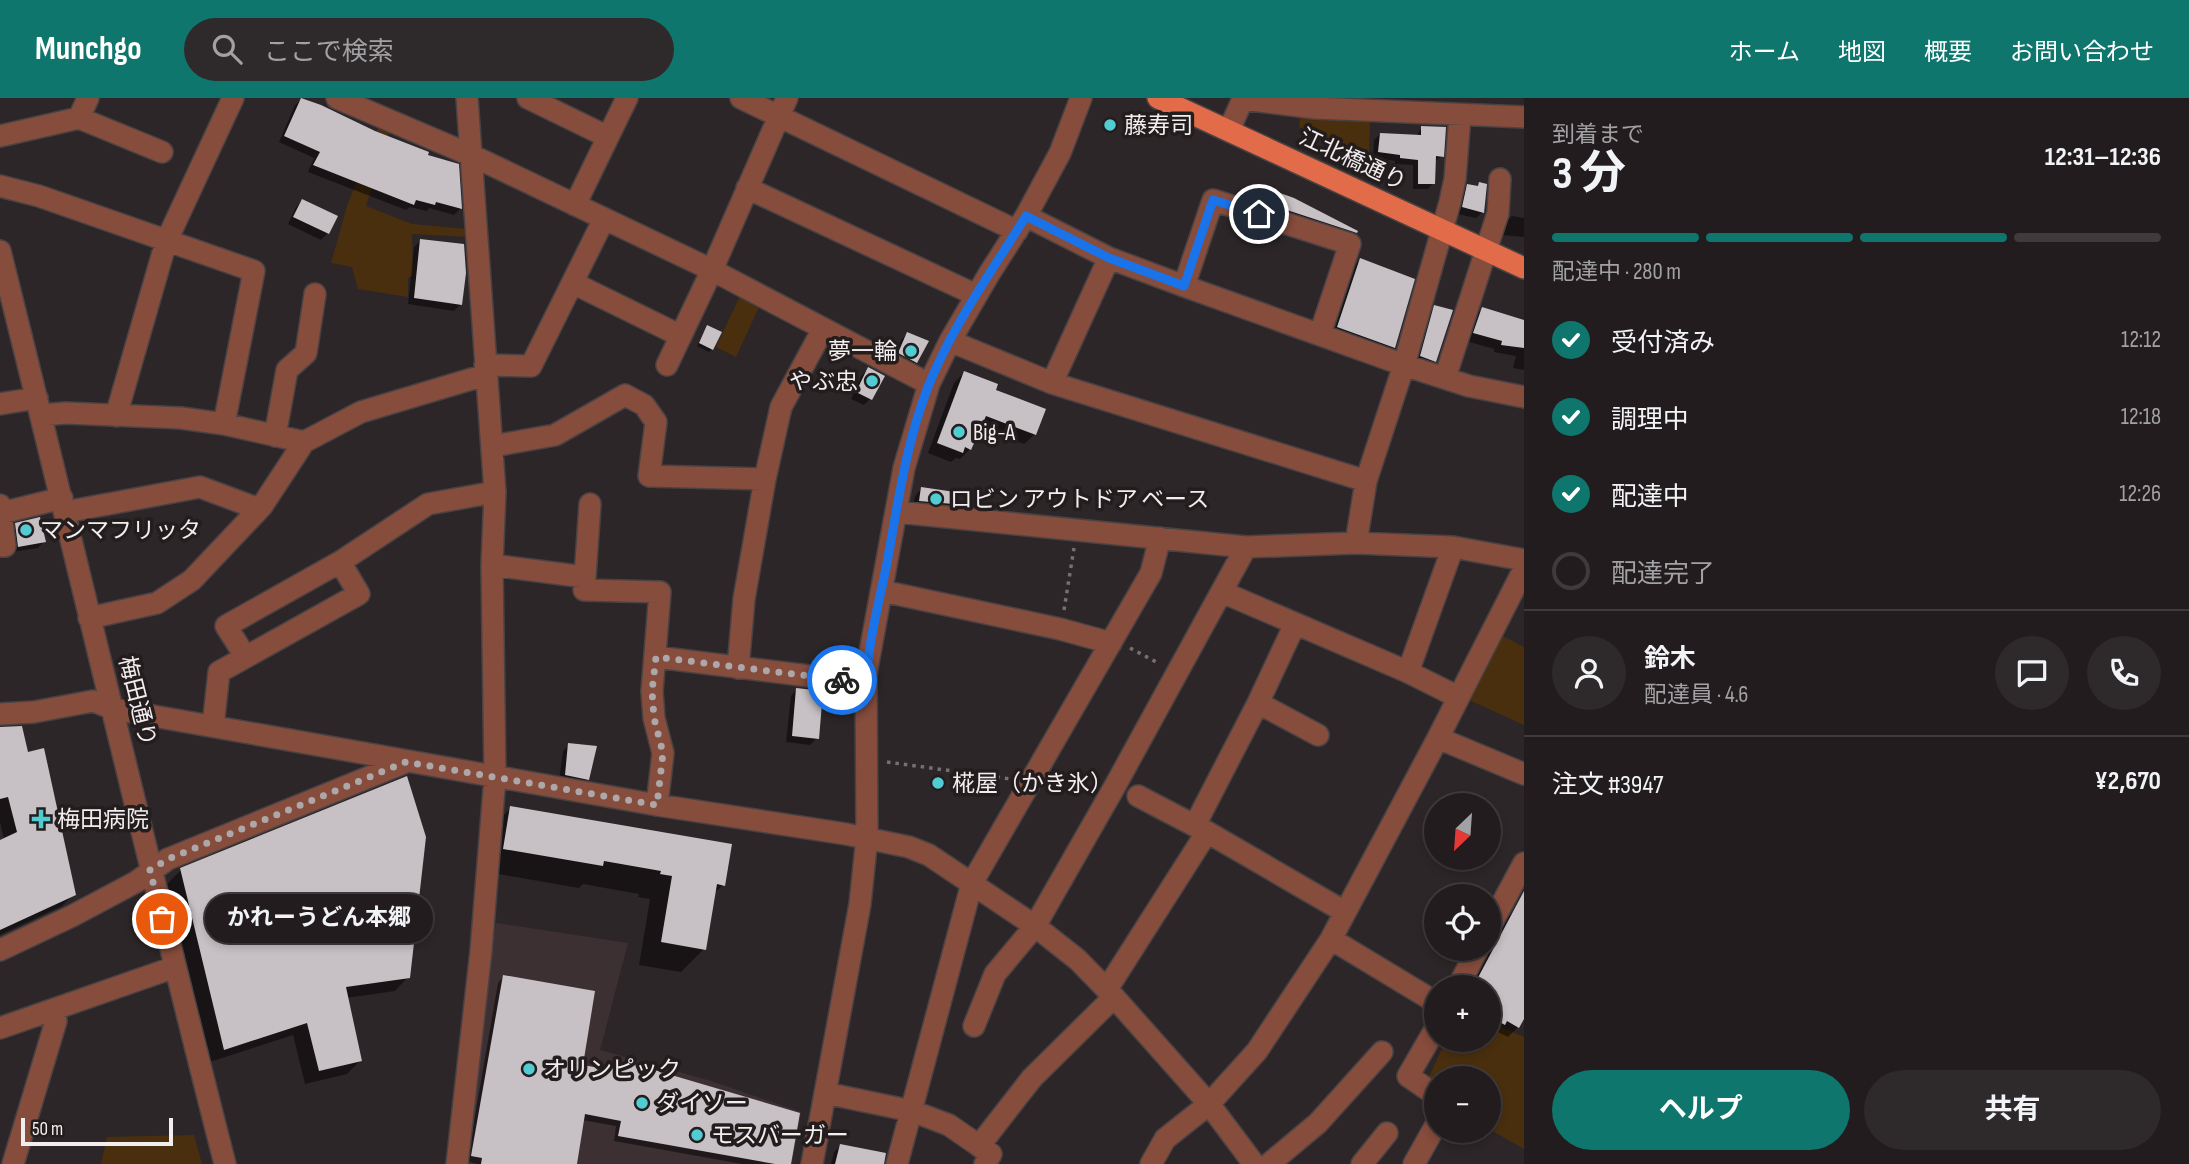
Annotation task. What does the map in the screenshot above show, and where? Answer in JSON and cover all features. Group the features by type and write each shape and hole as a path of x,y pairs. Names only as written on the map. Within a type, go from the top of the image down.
{"main road":[{"name":"江北橋通り","path":"1158,98 1524,268"}],"street":[{"path":"79,118 88,98"},
{"path":"116,415 166,242 233,98"},
{"path":"337,98 473,156 712,270 929,384"},
{"path":"457,1164 481,951 495,777 492,565 495,492 467,98"},
{"path":"528,98 608,137"},
{"path":"575,205 627,98"},
{"path":"741,98 782,107 1022,223 1109,258 1445,379 1524,397"},
{"path":"812,1164 860,904 867,838 866,683 904,468 929,384 976,295 1022,223 1060,153 1081,98"},
{"path":"1229,130 1243,99 1524,117"},
{"path":"667,365 712,270 782,107"},
{"path":"1356,543 1366,481 1404,365 1455,179 1460,115"},
{"path":"0,136 79,118 162,152"},
{"path":"1445,379 1498,213 1500,179"},
{"path":"0,186 39,196 254,271 224,424"},
{"path":"747,188 976,295"},
{"path":"1184,286 1213,200 1350,244 1320,334"},
{"path":"89,618 157,603 192,580 258,509 304,442 361,412 485,370 531,366 604,219"},
{"name":"梅田通り","path":"0,250 89,618 114,709 150,870 225,1164"},
{"path":"1052,383 1109,258"},
{"path":"573,283 681,335"},
{"path":"275,436 287,370 306,353 315,294"},
{"path":"738,668 744,599 781,407 823,329"},
{"path":"950,341 1052,383 1366,481"},
{"path":"493,446 555,435 625,395 644,405 656,422 649,476 765,480"},
{"path":"0,404 181,418 224,424 304,442"},
{"path":"0,546 5,546 1,509 63,505 200,487 258,509"},
{"path":"244,656 226,626 340,562 428,505 495,492"},
{"path":"590,505 584,590 660,592 652,691 654,718 663,753 657,805"},
{"path":"897,512 1246,547 1356,543 1453,547 1524,560"},
{"path":"897,1164 972,883 1151,573 1160,538"},
{"path":"974,1026 995,974 1035,926 1246,547"},
{"path":"1408,673 1453,547"},
{"path":"214,726 219,672 359,594 340,562"},
{"path":"492,565 585,577"},
{"path":"1151,1164 1166,1139 1209,1104 1257,1051 1331,939 1524,569"},
{"path":"881,591 1112,641"},
{"path":"1222,592 1458,697"},
{"path":"825,1093 912,1111 949,1125 982,1155 1032,1078 1110,993 1201,829 1295,624"},
{"path":"656,657 866,683"},
{"path":"0,713 34,712 93,701 114,709 406,762 909,847 929,855 972,883 1035,926 1077,960 1209,1104 1254,1164"},
{"path":"1258,703 1318,735"},
{"path":"1438,738 1524,774"},
{"path":"0,950 136,882 168,859 406,762"},
{"path":"1138,796 1345,912"},
{"path":"1501,906 1524,863"},
{"path":"1331,939 1424,995"},
{"path":"0,1028 174,967"},
{"path":"13,1164 56,1021 52,1010"},
{"path":"1424,1048 1408,1076 1424,1087"},
{"path":"1269,1164 1318,1123 1382,1052"},
{"path":"1362,1164 1387,1133"},
{"path":"1414,1164 1426,1143"}],"path":[{"path":"1060,629 1077,530"},
{"path":"1112,641 1177,674"},
{"path":"867,759 1030,782"}],"shaded area":[{"path":"1300,115 1370,120 1369,158 1299,127"},
{"path":"378,128 389,133 366,206 412,224 467,229 469,237 412,234 413,275 408,278 408,297 358,289 352,267 331,263 348,203"},
{"path":"740,296 760,305 736,357 716,347"},
{"path":"1499,634 1524,647 1524,725 1467,699"},
{"path":"496,923 628,943 600,1050 711,1081 801,1112 792,1164 466,1164 477,1055"},
{"path":"1501,1027 1524,1037 1524,1149 1501,1136 1501,1066 1434,1066 1440,1052 1501,1052"},
{"path":"194,1135 202,1164 101,1164 107,1137"}],"building":[{"path":"301,98 429,152 428,155 459,164 462,209 416,200 414,205 313,165 320,152 284,136"},
{"path":"1421,126 1446,127 1444,157 1436,156 1435,184 1418,184 1418,160 1378,152 1380,133 1421,135"},
{"path":"1479,182 1487,184 1484,213 1462,207 1467,184 1478,186"},
{"path":"1257,185 1294,198 1358,231 1357,233 1253,199"},
{"path":"302,199 338,216 329,234 293,217"},
{"path":"420,239 464,244 466,273 462,305 414,298"},
{"path":"1360,258 1415,279 1395,348 1337,327"},
{"path":"1434,305 1453,310 1436,362 1420,356"},
{"path":"1482,307 1524,320 1524,348 1501,345 1502,341 1473,333"},
{"path":"707,325 722,332 713,350 699,343"},
{"name":"夢一輪","path":"907,332 929,341 917,363 898,353"},
{"name":"やぶ忠","path":"868,367 885,376 872,400 856,392"},
{"path":"964,371 998,384 996,390 1046,409 1036,435 986,416 971,450 965,447 963,453 937,443"},
{"name":"ロビン アウトドア ベース","path":"921,487 955,492 953,504 919,501"},
{"name":"マンマフリッタ","path":"40,517 46,542 18,547 15,523"},
{"path":"796,688 823,691 819,739 792,736"},
{"path":"22,726 28,752 44,748 76,895 0,930 0,840 17,832 8,797 0,799 0,727"},
{"path":"568,743 597,746 589,780 565,775"},
{"path":"407,776 426,837 410,978 346,987 362,1061 319,1071 307,1023 224,1050 180,868"},
{"path":"510,806 732,844 725,886 717,884 706,950 661,942 672,876 660,874 661,871 604,861 603,866 503,849"},
{"path":"1524,891 1524,1019 1519,1028 1507,1021 1505,1025 1501,1023 1501,975 1479,975 1487,961 1501,961 1501,934"},
{"path":"503,975 595,991 583,1065 610,1070 616,1064 634,1064 800,1113 791,1164 775,1164 618,1136 621,1121 585,1114 577,1164 481,1164 482,1158 471,1156"},
{"path":"840,1144 886,1153 884,1164 835,1164"}],"way so far":[{"path":"162,919 150,870 168,859 406,762 657,805 663,753 654,718 652,691 656,657 842,680"}],"place":[{"name":"藤寿司","path":"1110,125"},
{"name":"夢一輪","path":"911,351"},
{"name":"やぶ忠","path":"872,381"},
{"name":"Big-A","path":"959,432"},
{"name":"ロビン アウトドア ベース","path":"936,499"},
{"name":"マンマフリッタ","path":"26,530"},
{"name":"椛屋（かき氷）","path":"938,783"},
{"name":"梅田病院","path":"41,819"},
{"name":"かれーうどん本郷","path":"162,919"},
{"name":"オリンピック","path":"529,1069"},
{"name":"ダイソー","path":"642,1103"},
{"name":"モスバーガー","path":"697,1135"}],"route":[{"path":"842,680 866,683 904,468 929,384 950,341 1026,216 1109,258 1184,286 1213,200 1259,214"}]}
